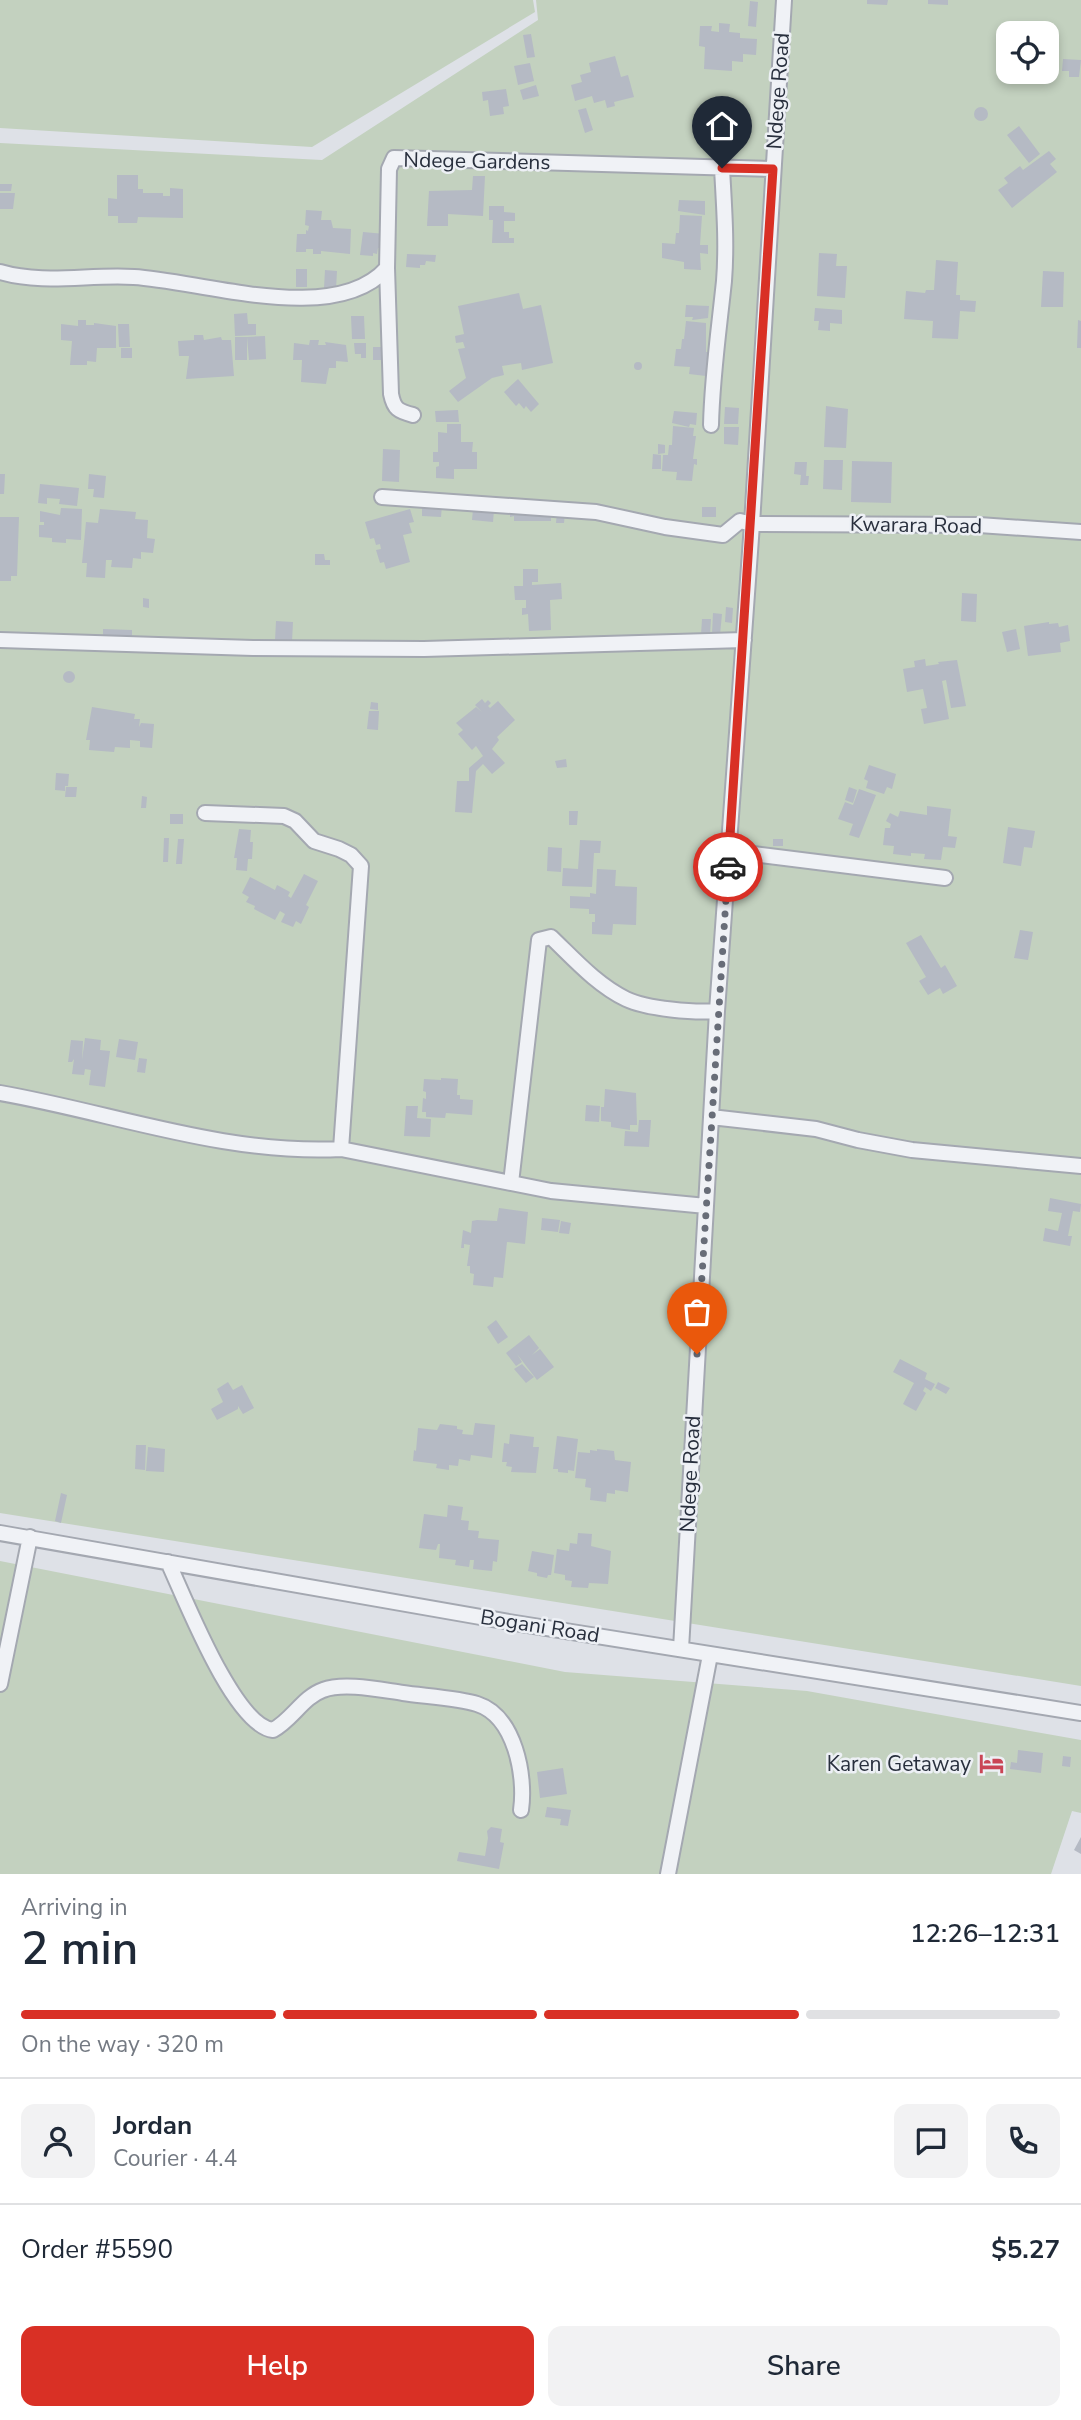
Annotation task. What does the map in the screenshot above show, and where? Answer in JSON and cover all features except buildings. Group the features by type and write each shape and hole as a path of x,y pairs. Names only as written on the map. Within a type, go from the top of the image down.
{"street":[{"name":"Ndege Road","path":"681,1650 711,1117 752,524 784,0"},
{"name":"Ndege Gardens","path":"387,268 389,169 394,158 773,169"},
{"path":"711,425 712,387 724,278 722,168"},
{"path":"0,272 36,279 133,277 268,297 305,298 357,289 374,280 387,268"},
{"path":"387,268 391,394 394,407 413,415"},
{"name":"Kwarara Road","path":"382,498 596,512 665,527 723,535 740,522 979,524 1081,532"},
{"path":"0,640 424,649 744,640"},
{"path":"205,813 284,816 295,821 314,841 340,849 351,855 360,866 341,1149"},
{"path":"729,851 945,878"},
{"path":"511,1183 539,940 551,937 587,973 628,1000 698,1012 718,1011"},
{"path":"0,1093 217,1142 312,1150 341,1149 551,1191 706,1206"},
{"path":"711,1117 816,1129 912,1150 1081,1166"},
{"name":"Bogani Road","path":"0,1533 710,1656 1081,1713"},
{"path":"0,1684 30,1537"},
{"path":"168,1562 219,1672 233,1695 258,1724 273,1730 310,1698 322,1690 335,1688 367,1688 477,1704 495,1714 505,1728 517,1755 523,1778 521,1810"},
{"path":"668,1874 710,1656"}],"green space":[{"path":"0,0 533,0 535,12 312,147 0,128"},
{"path":"536,0 1081,0 1081,1686 0,1513 0,143 322,160 538,20"},
{"path":"0,1561 565,1672 807,1691 1081,1740 1081,1813 1072,1811 1051,1874 0,1874"}],"way so far":[{"path":"697,1354 728,867"}],"place":[{"name":"Karen Getaway","path":"991,1764"}],"route":[{"path":"722,168 773,169 728,867"}]}
